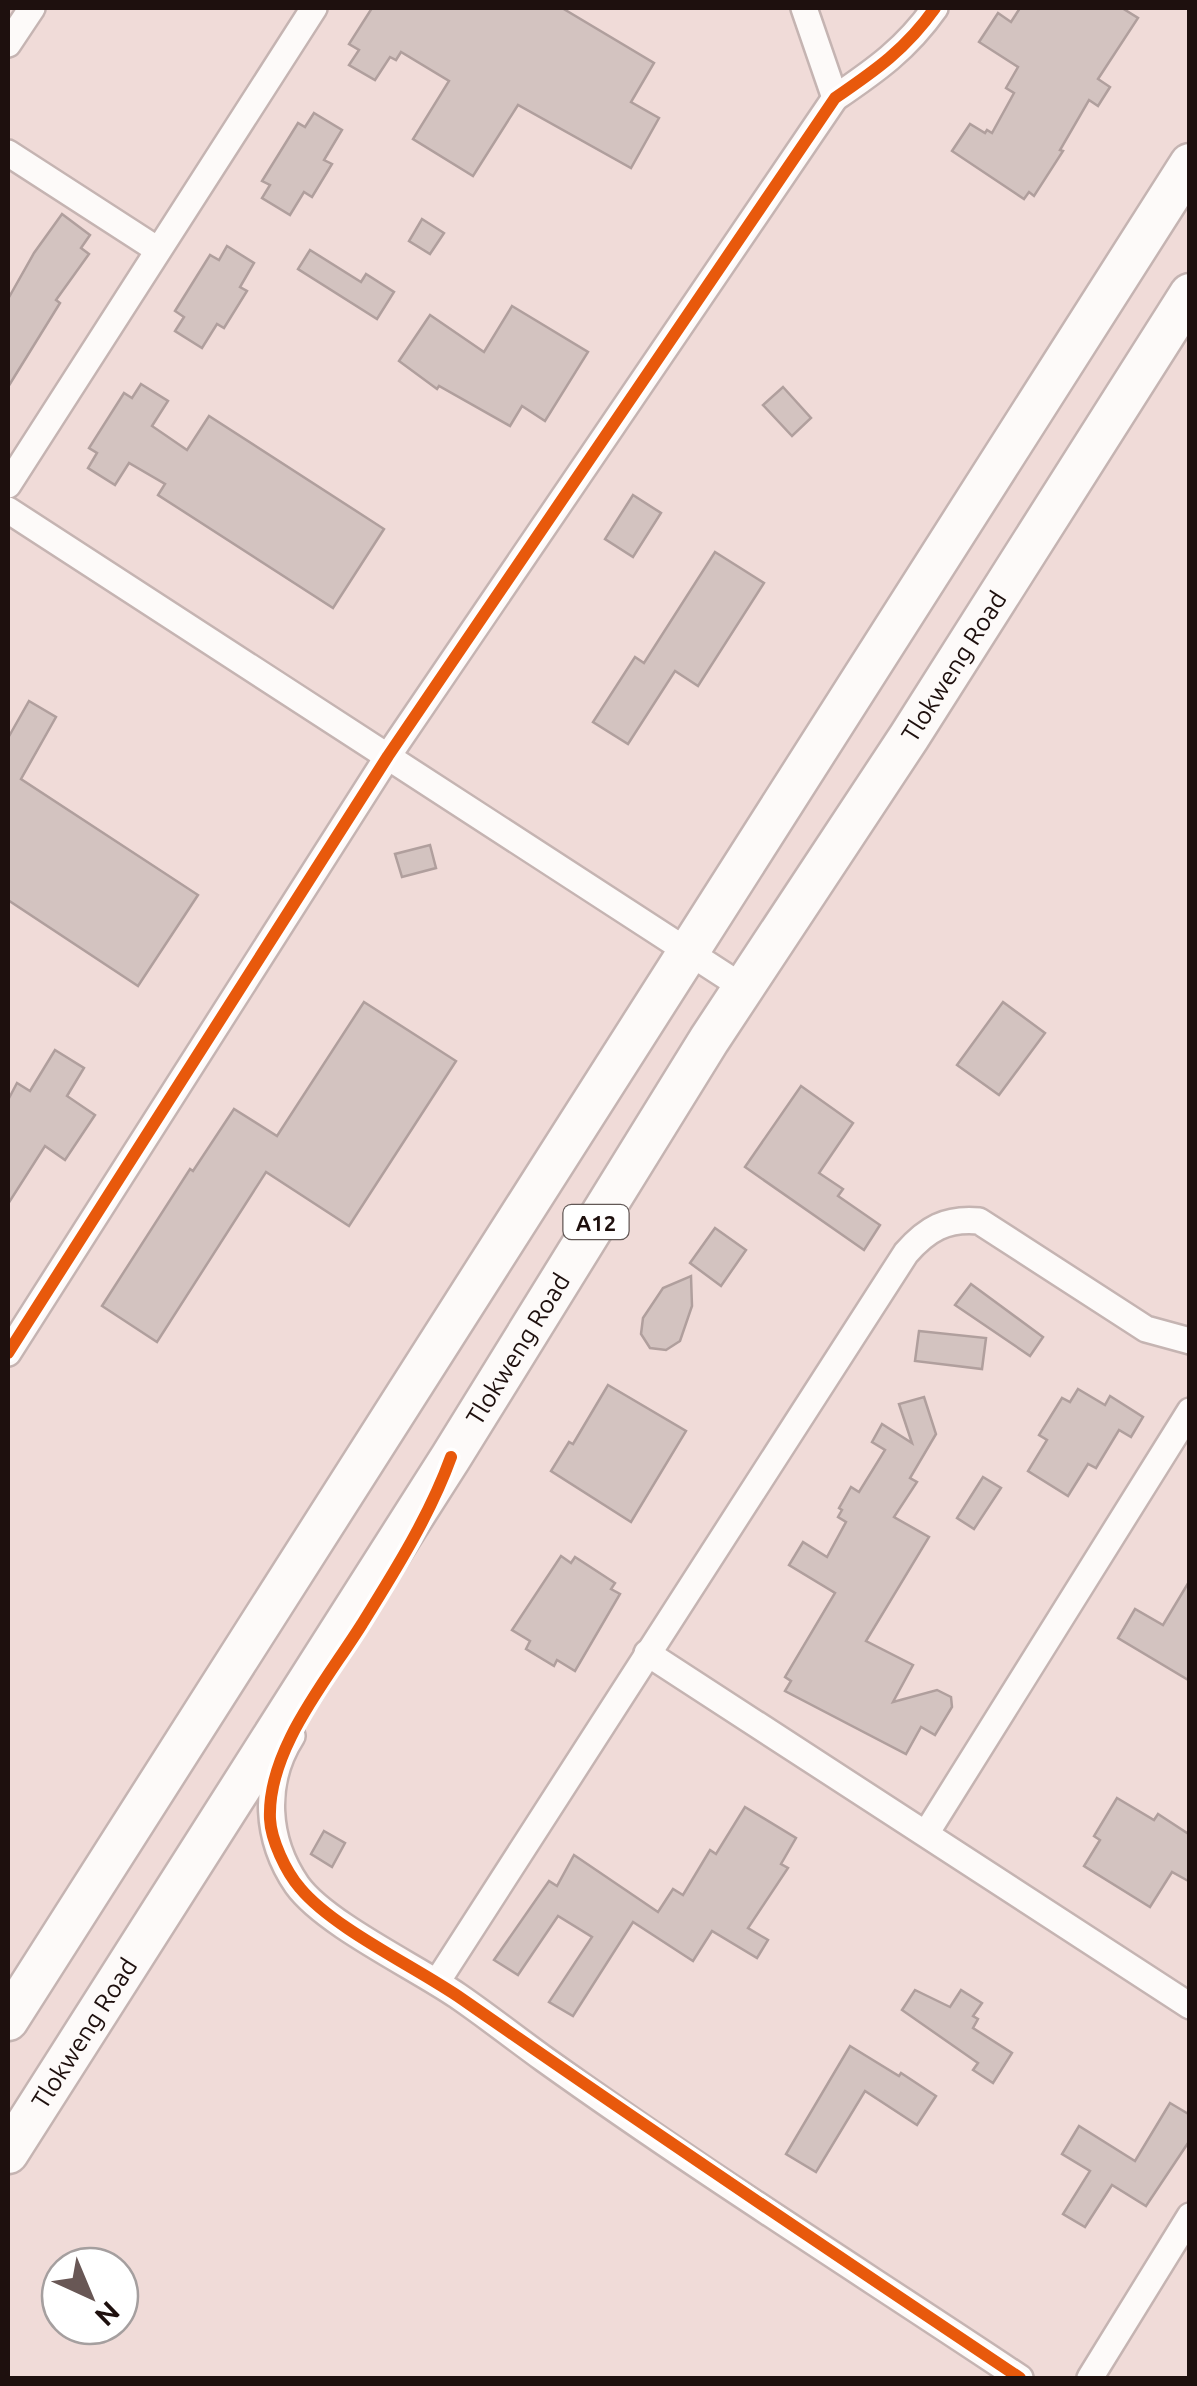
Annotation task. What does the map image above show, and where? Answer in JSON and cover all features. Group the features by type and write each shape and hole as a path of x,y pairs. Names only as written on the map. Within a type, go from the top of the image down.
{"main road":[{"name":"A12","path":"8,2020 1190,164"},
{"name":"Tlokweng Road","path":"8,2153 744,988 1190,294"}],"street":[{"path":"8,44 32,8"},
{"path":"8,485 314,8"},
{"path":"804,8 835,98"},
{"path":"8,1353 388,756 835,98 889,62 935,8"},
{"path":"8,153 158,250"},
{"path":"8,510 744,988"},
{"path":"437,1982 906,1253 920,1237 938,1224 979,1222 1146,1329 1190,1341"},
{"path":"927,1832 1190,1411"},
{"path":"451,1457 438,1492 374,1606 286,1746 273,1782 270,1820 276,1842 300,1890 343,1924 437,1982 616,2108 1020,2378"},
{"path":"647,1653 1190,2006"},
{"path":"1090,2378 1190,2216"}],"building":[{"path":"372,8 562,8 654,63 631,102 659,118 631,168 518,105 473,176 413,139 449,81 401,52 396,60 390,57 375,80 349,65 359,50 349,44"},
{"path":"1020,8 1122,8 1138,18 1098,79 1110,87 1098,106 1089,100 1034,196 1029,192 1024,199 952,151 970,124 992,133 1014,93 1006,88 1018,67 979,42 998,13 1011,22"},
{"path":"314,113 342,130 324,160 332,164 312,197 304,192 290,215 262,198 270,185 262,181 298,123 305,127"},
{"path":"62,214 90,235 81,248 89,254 56,300 60,303 8,387 8,299"},
{"path":"422,219 444,233 430,254 409,241"},
{"path":"227,246 254,263 240,287 247,291 224,328 217,324 202,348 175,331 184,317 175,311 210,255 219,260"},
{"path":"310,250 361,282 366,274 394,292 377,319 298,269"},
{"path":"512,306 588,352 545,421 522,406 510,426 439,386 437,389 399,361 430,315 484,352"},
{"path":"141,384 168,401 152,426 187,450 209,416 384,529 333,608 158,495 165,484 129,463 115,485 88,468 97,453 89,448 124,393 132,398"},
{"path":"783,387 811,418 792,436 763,405"},
{"path":"633,495 661,513 633,557 605,539"},
{"path":"715,552 764,583 698,686 675,671 628,744 593,722 635,657 644,663"},
{"path":"29,701 56,717 21,779 198,895 138,986 8,900 8,738"},
{"path":"430,845 436,868 402,877 395,854"},
{"path":"364,1002 456,1061 349,1226 266,1172 157,1342 102,1306 190,1169 193,1171 234,1109 277,1136"},
{"path":"1003,1002 1045,1033 999,1095 957,1065"},
{"path":"55,1050 84,1068 67,1096 95,1115 65,1160 45,1146 8,1204 8,1100 17,1083 30,1091"},
{"path":"801,1086 853,1123 819,1173 843,1189 838,1196 880,1225 864,1250 745,1167"},
{"path":"715,1228 746,1250 721,1286 690,1263"},
{"path":"691,1276 692,1306 680,1341 666,1350 650,1348 641,1334 643,1318 663,1288"},
{"path":"971,1284 1043,1337 1030,1356 955,1305"},
{"path":"919,1331 986,1338 982,1369 915,1361"},
{"path":"608,1385 686,1431 631,1522 551,1471 569,1442 573,1444"},
{"path":"1078,1389 1105,1405 1110,1396 1143,1417 1131,1437 1119,1430 1096,1468 1088,1464 1068,1496 1028,1471 1047,1440 1039,1435 1062,1398 1070,1402"},
{"path":"924,1397 936,1434 910,1478 917,1482 894,1517 929,1537 866,1641 913,1665 893,1702 937,1690 951,1697 952,1707 935,1735 921,1727 906,1754 785,1691 791,1681 785,1677 835,1593 789,1565 803,1542 827,1557 846,1522 838,1517 842,1510 839,1508 851,1487 859,1492 885,1450 872,1442 882,1424 912,1443 899,1404"},
{"path":"983,1477 1001,1488 974,1529 957,1518"},
{"path":"561,1556 571,1563 575,1557 615,1583 611,1589 620,1594 575,1671 557,1660 554,1666 526,1649 530,1641 512,1630"},
{"path":"1190,1580 1190,1681 1118,1638 1135,1609 1163,1625"},
{"path":"1117,1798 1154,1820 1158,1814 1190,1835 1190,1882 1172,1872 1150,1907 1084,1866 1100,1840 1094,1836"},
{"path":"745,1807 796,1838 781,1864 788,1868 748,1928 768,1940 757,1958 712,1931 693,1961 633,1922 573,2016 549,2002 592,1937 558,1916 518,1975 494,1960 549,1881 557,1886 574,1855 658,1912 673,1889 683,1895 710,1850 716,1854"},
{"path":"324,1831 345,1843 332,1867 311,1854"},
{"path":"915,1990 950,2007 961,1990 982,2003 973,2016 978,2019 973,2028 1012,2053 993,2083 973,2070 978,2063 902,2010"},
{"path":"850,2046 936,2096 917,2125 865,2091 816,2172 786,2154"},
{"path":"1170,2103 1190,2115 1190,2140 1146,2206 1112,2185 1085,2227 1063,2214 1090,2171 1062,2154 1079,2126 1135,2161"}],"cycle path":[{"path":"8,1353 388,756 835,98 889,58 935,8"},
{"path":"451,1457 411,1542 302,1717 278,1767 270,1819 276,1846 290,1873 315,1903 354,1933 462,1999 1020,2378"}]}
